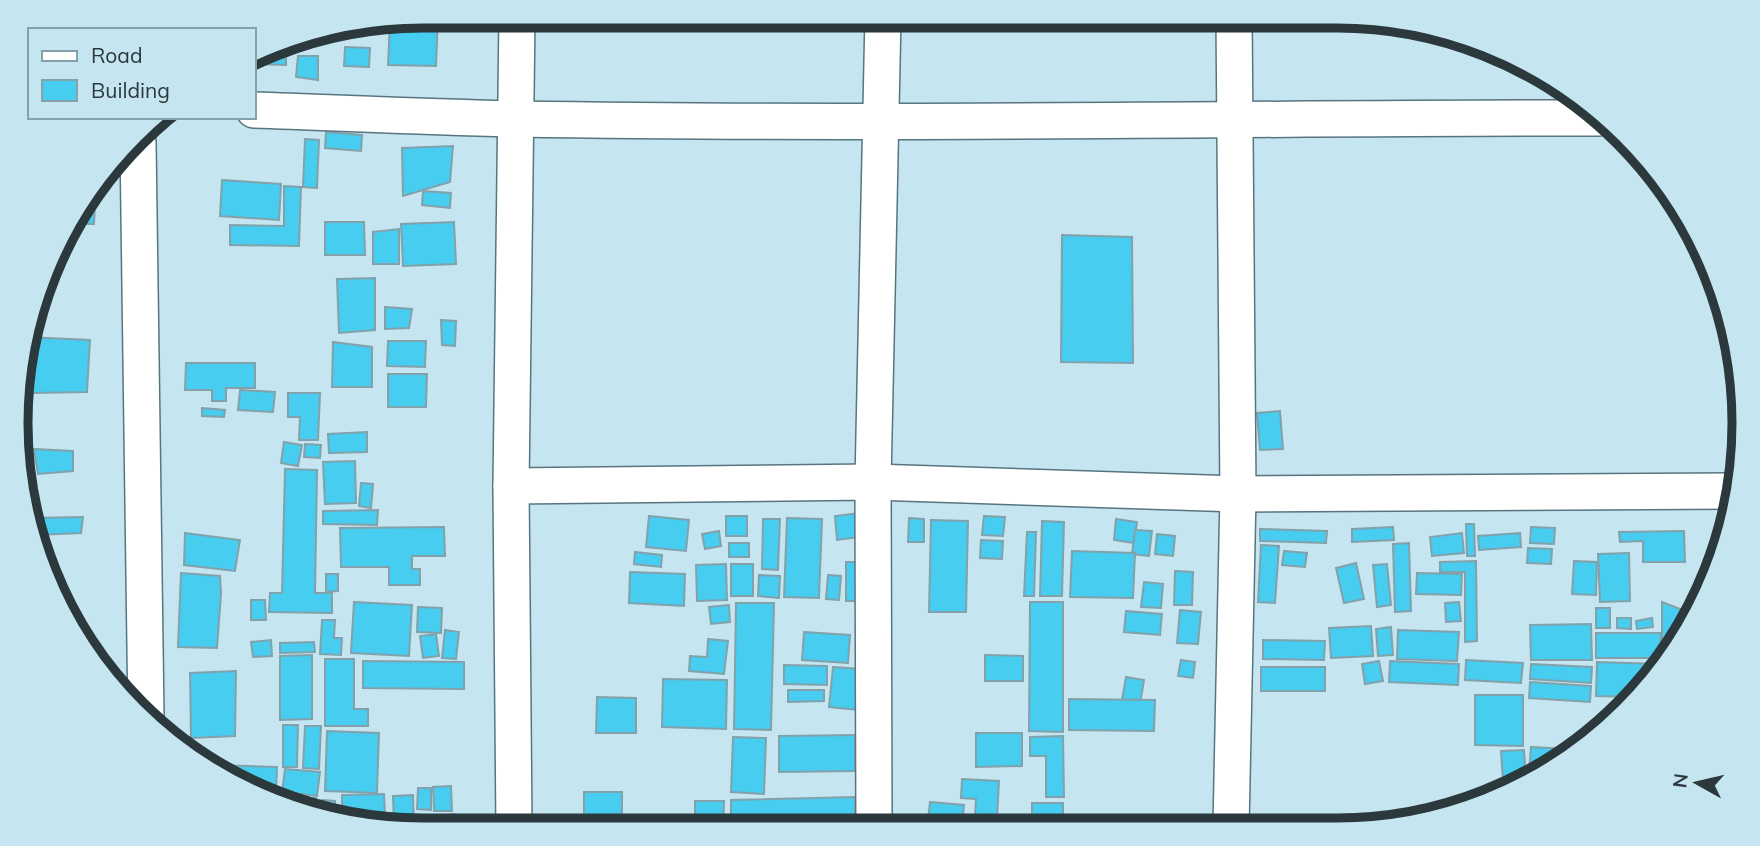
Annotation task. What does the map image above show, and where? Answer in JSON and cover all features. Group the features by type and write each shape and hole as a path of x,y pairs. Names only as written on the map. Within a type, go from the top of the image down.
{"street":[{"path":"514,818 511,486 517,28"},
{"path":"874,818 873,482 883,28"},
{"path":"1231,818 1238,494 1234,28"},
{"path":"256,110 516,119 882,121 1587,118"},
{"path":"138,150 146,704"},
{"path":"511,486 873,482 1238,494 1726,491"}],"building":[{"path":"438,28 436,66 388,65 390,30"},
{"path":"345,47 370,48 369,67 344,66"},
{"path":"286,53 286,65 259,64"},
{"path":"298,56 318,56 318,80 296,77"},
{"path":"326,132 362,135 361,151 325,148"},
{"path":"305,139 319,140 317,188 303,187"},
{"path":"453,146 450,182 403,196 402,148"},
{"path":"222,180 281,184 279,220 220,216"},
{"path":"284,186 301,187 299,246 230,245 230,225 284,226"},
{"path":"423,191 451,193 450,208 422,205"},
{"path":"95,204 94,224 82,224"},
{"path":"325,222 364,222 365,255 325,255"},
{"path":"454,222 456,264 403,266 401,224"},
{"path":"399,229 399,264 373,264 373,232"},
{"path":"1062,235 1132,237 1133,363 1061,362"},
{"path":"375,278 375,330 339,333 337,279"},
{"path":"385,307 412,309 409,328 385,329"},
{"path":"441,320 456,321 455,346 442,345"},
{"path":"38,338 90,340 87,392 32,393 31,371"},
{"path":"388,341 426,341 425,367 387,366"},
{"path":"333,342 372,347 372,387 332,387"},
{"path":"186,363 255,363 255,388 226,388 226,401 212,401 212,390 185,390"},
{"path":"388,374 427,374 426,407 388,407"},
{"path":"240,390 275,392 273,412 238,410"},
{"path":"288,393 320,393 318,440 299,440 300,417 288,417"},
{"path":"202,408 225,410 224,417 202,416"},
{"path":"1280,411 1283,449 1260,450 1257,413"},
{"path":"367,432 367,452 329,453 328,434"},
{"path":"284,442 302,445 298,466 281,463"},
{"path":"305,444 321,445 320,458 304,457"},
{"path":"34,449 73,451 73,471 38,474"},
{"path":"355,461 356,503 325,504 323,462"},
{"path":"285,469 317,470 315,593 332,593 332,613 269,612 270,593 282,593"},
{"path":"361,483 373,484 371,508 359,506"},
{"path":"378,510 377,525 323,524 323,511"},
{"path":"859,513 861,537 837,540 835,516"},
{"path":"649,516 689,520 686,551 646,547"},
{"path":"726,516 747,516 747,536 726,536"},
{"path":"984,516 1005,517 1003,536 982,535"},
{"path":"83,517 81,533 44,535 40,518"},
{"path":"787,518 822,519 819,598 784,597"},
{"path":"909,518 924,519 924,542 908,542"},
{"path":"763,519 780,519 778,570 762,569"},
{"path":"1116,519 1137,522 1134,543 1114,540"},
{"path":"931,520 968,521 966,612 929,612"},
{"path":"1042,521 1064,522 1062,596 1040,596"},
{"path":"1466,524 1474,524 1475,556 1467,556"},
{"path":"444,527 445,556 412,556 412,569 420,569 420,585 389,585 389,567 341,567 340,528"},
{"path":"1393,527 1394,540 1352,542 1352,529"},
{"path":"1531,527 1555,528 1554,544 1530,543"},
{"path":"1260,529 1327,531 1326,543 1260,541"},
{"path":"1135,530 1152,531 1149,556 1132,554"},
{"path":"719,531 721,546 705,549 702,534"},
{"path":"1684,531 1685,562 1643,562 1643,541 1620,542 1619,532"},
{"path":"1027,532 1036,532 1034,596 1024,596"},
{"path":"185,533 240,540 235,571 184,565"},
{"path":"1462,533 1464,553 1432,556 1430,537"},
{"path":"1520,533 1521,547 1479,550 1478,536"},
{"path":"1157,534 1175,536 1173,556 1155,554"},
{"path":"981,540 1003,541 1002,559 980,558"},
{"path":"729,543 749,543 749,557 729,557"},
{"path":"1409,543 1411,611 1395,612 1393,544"},
{"path":"1261,545 1279,546 1275,603 1258,602"},
{"path":"1528,548 1552,549 1551,564 1527,563"},
{"path":"1072,551 1135,553 1133,598 1070,597"},
{"path":"1284,551 1307,553 1305,567 1282,565"},
{"path":"635,552 662,555 661,567 634,564"},
{"path":"1629,553 1630,601 1600,602 1598,554"},
{"path":"1476,561 1477,641 1465,642 1465,572 1440,572 1440,562"},
{"path":"1574,561 1597,562 1596,595 1572,594"},
{"path":"846,562 867,562 867,601 846,601"},
{"path":"1356,563 1364,599 1344,603 1336,568"},
{"path":"726,564 727,600 697,601 696,565"},
{"path":"731,564 753,564 753,596 731,596"},
{"path":"1387,564 1391,605 1377,607 1373,565"},
{"path":"1175,571 1193,572 1192,605 1174,605"},
{"path":"630,572 685,574 684,606 629,603"},
{"path":"181,573 220,576 217,648 178,647"},
{"path":"1417,573 1462,574 1461,595 1416,594"},
{"path":"326,574 338,574 338,591 326,592"},
{"path":"759,575 780,576 779,598 758,596"},
{"path":"828,575 841,576 839,600 826,599"},
{"path":"1144,582 1163,584 1161,608 1141,607"},
{"path":"251,600 265,600 266,620 251,620"},
{"path":"354,602 412,605 409,656 351,653"},
{"path":"1030,602 1063,602 1063,732 1029,731"},
{"path":"1459,602 1461,621 1446,622 1445,603"},
{"path":"1662,602 1684,611 1662,646"},
{"path":"736,603 774,603 771,730 734,729"},
{"path":"729,605 730,622 711,624 709,607"},
{"path":"418,607 442,608 441,633 417,632"},
{"path":"1596,608 1610,608 1610,628 1596,628"},
{"path":"1180,610 1201,612 1198,644 1177,643"},
{"path":"1126,611 1162,614 1160,635 1124,632"},
{"path":"1617,618 1631,618 1631,629 1617,628"},
{"path":"1652,618 1653,627 1637,629 1636,621"},
{"path":"322,620 335,620 334,638 342,638 341,655 320,654"},
{"path":"1591,624 1592,660 1531,660 1530,625"},
{"path":"1371,626 1373,656 1331,658 1329,628"},
{"path":"1391,627 1393,655 1378,656 1376,629"},
{"path":"445,630 459,632 456,659 442,658"},
{"path":"1398,630 1459,632 1457,661 1397,659"},
{"path":"804,632 850,635 848,663 802,660"},
{"path":"1596,633 1661,633 1660,648 1654,658 1596,658"},
{"path":"436,634 439,656 423,658 420,636"},
{"path":"708,639 728,641 724,674 689,671 690,656 707,657"},
{"path":"271,640 272,656 253,657 251,642"},
{"path":"1263,640 1325,641 1324,660 1263,659"},
{"path":"314,642 315,652 280,653 280,643"},
{"path":"312,655 312,719 280,720 280,656"},
{"path":"985,655 1023,656 1023,681 985,681"},
{"path":"325,659 354,659 354,709 368,709 368,726 325,726"},
{"path":"1181,660 1195,662 1193,678 1178,676"},
{"path":"1466,660 1523,663 1521,683 1465,680"},
{"path":"363,661 464,662 464,689 363,688"},
{"path":"1379,661 1383,681 1365,684 1362,664"},
{"path":"1390,661 1459,664 1458,685 1389,682"},
{"path":"1597,662 1649,664 1621,697 1596,696"},
{"path":"1531,664 1592,667 1591,683 1530,679"},
{"path":"784,665 827,666 827,685 784,684"},
{"path":"833,667 862,669 858,710 829,707"},
{"path":"1261,667 1325,667 1325,691 1261,691"},
{"path":"236,671 235,736 191,738 190,673"},
{"path":"1126,677 1144,680 1140,704 1122,700"},
{"path":"663,679 727,680 726,729 662,727"},
{"path":"1530,682 1591,686 1590,702 1529,698"},
{"path":"788,690 824,690 824,701 788,702"},
{"path":"1475,695 1523,695 1523,746 1475,745"},
{"path":"597,697 636,698 636,733 596,733"},
{"path":"1069,699 1155,700 1154,731 1069,730"},
{"path":"283,725 298,725 297,767 283,767"},
{"path":"305,726 321,726 319,769 303,768"},
{"path":"327,731 379,733 377,793 325,791"},
{"path":"976,733 1022,733 1022,766 976,767"},
{"path":"855,735 855,771 779,772 779,736"},
{"path":"1063,736 1064,797 1046,797 1046,756 1030,756 1030,737"},
{"path":"733,737 766,738 764,794 731,792"},
{"path":"1531,747 1559,749 1534,765 1529,768"},
{"path":"1524,750 1525,770 1503,781 1501,751"},
{"path":"226,765 277,767 276,790"},
{"path":"285,769 320,772 317,796 282,792"},
{"path":"962,779 999,781 997,818 975,816 976,799 961,798"},
{"path":"451,786 452,811 434,811 433,787"},
{"path":"418,788 431,788 431,810 417,809"},
{"path":"584,792 622,792 622,818 584,818"},
{"path":"384,794 385,816 342,809 342,795"},
{"path":"413,795 414,818 394,817 393,796"},
{"path":"855,797 855,818 731,818 731,800"},
{"path":"299,798 316,798 316,803"},
{"path":"322,800 335,801 335,808 321,805"},
{"path":"695,801 724,801 723,818 695,818"},
{"path":"930,802 964,805 963,818 928,818"},
{"path":"1032,803 1063,803 1063,818 1032,818"},
{"path":"454,814 454,818 440,818"},
{"path":"433,816 433,818 423,818 415,818"}]}
